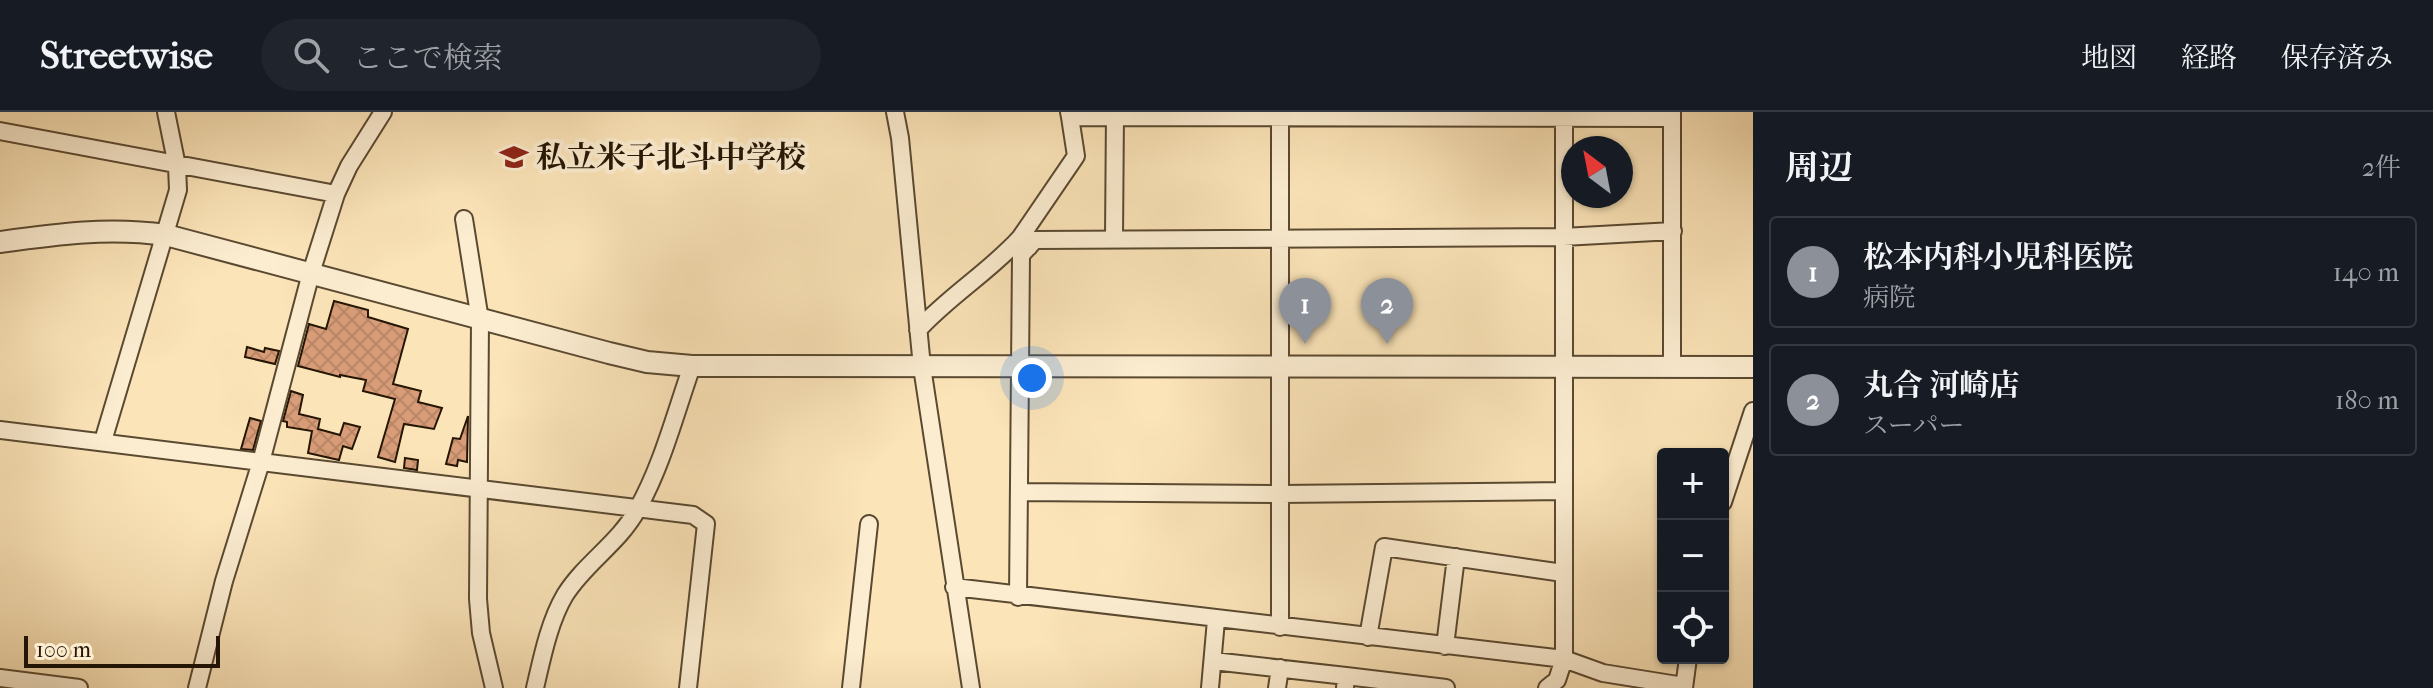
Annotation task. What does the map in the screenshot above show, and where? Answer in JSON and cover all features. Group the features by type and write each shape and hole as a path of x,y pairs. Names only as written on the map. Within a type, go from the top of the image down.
{"street":[{"path":"103,441 178,190 177,166 166,112"},
{"path":"197,688 224,581 261,462 311,273 336,194 349,166 383,112"},
{"path":"895,112 922,367 971,688"},
{"path":"1018,597 1021,255 1024,242 1076,156 1069,115 1672,115 1672,367"},
{"path":"1114,238 1115,115"},
{"path":"1280,115 1280,627"},
{"path":"1547,688 1557,680 1564,659 1564,115"},
{"path":"0,131 336,194"},
{"path":"464,219 480,320 478,599 481,633 494,688"},
{"path":"0,242 93,230 125,229 166,235 647,362 692,366 1753,367"},
{"path":"918,330 999,261 1024,242 1035,240 1563,237 1673,231"},
{"path":"535,688 555,618 566,594 628,525 637,510 655,473 692,366"},
{"path":"1729,484 1753,411"},
{"path":"0,430 693,515 706,524 688,688"},
{"path":"1020,492 1280,494 1564,491"},
{"path":"851,688 869,524"},
{"path":"1368,637 1384,547 1563,573"},
{"path":"1445,646 1456,557"},
{"path":"954,587 1018,597 1564,659 1603,673 1684,687 1687,664"},
{"path":"1210,688 1216,620"},
{"path":"1213,661 1280,668 1346,682 1446,688"},
{"path":"1277,688 1280,668"},
{"path":"0,678 79,688"}],"building":[{"path":"334,301 368,310 368,317 408,329 393,384 421,391 418,402 442,408 434,429 404,424 395,462 378,457 395,399 363,391 366,380 298,366 309,324 326,329"},
{"path":"247,347 264,352 265,348 279,351 275,364 245,357"},
{"path":"291,391 303,395 299,414 320,419 318,429 340,435 344,423 360,427 352,449 343,446 339,460 308,453 312,431 287,427 287,422 283,421"},
{"path":"468,416 467,462 458,460 457,466 446,464 453,438 460,439"},
{"path":"250,418 261,421 253,450 241,449"},
{"path":"405,458 418,460 417,470 404,468"}],"place":[{"name":"私立米子北斗中学校","path":"514,157"},
{"name":"松本内科小児科医院","path":"1305,344"},
{"name":"丸合 河崎店","path":"1387,344"}]}
